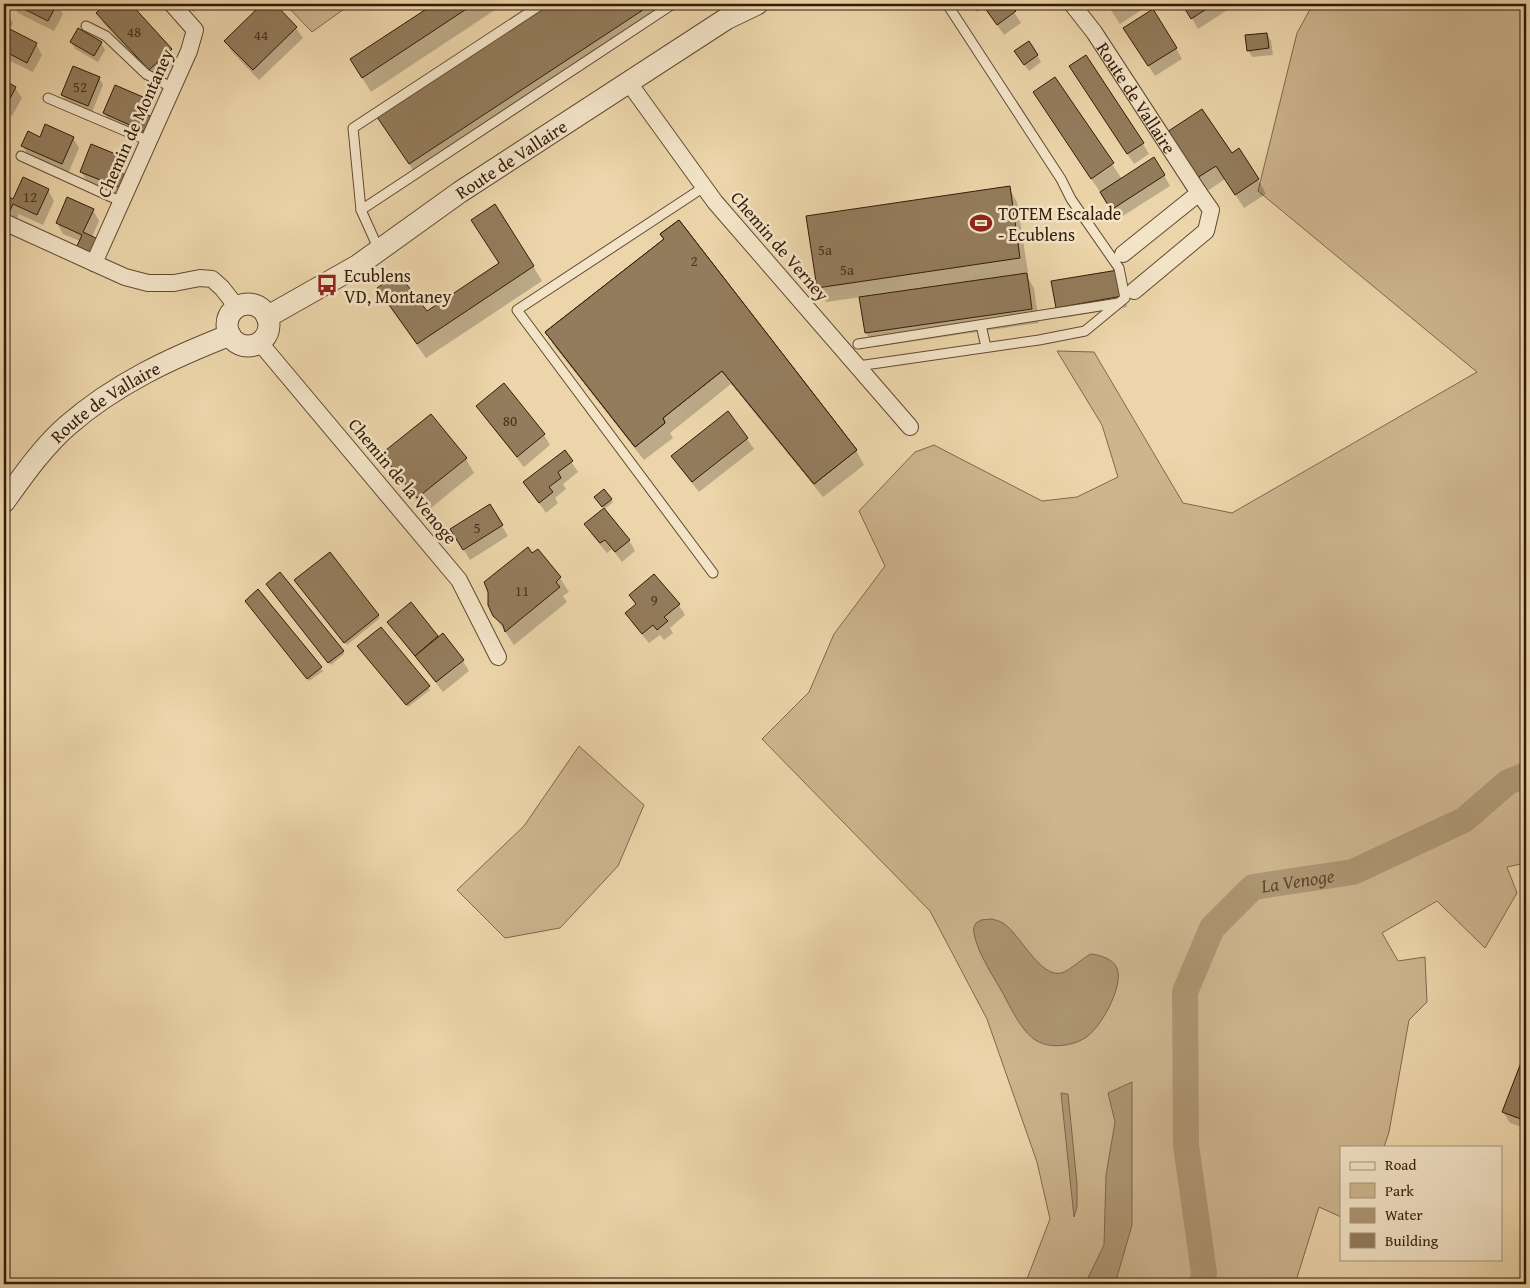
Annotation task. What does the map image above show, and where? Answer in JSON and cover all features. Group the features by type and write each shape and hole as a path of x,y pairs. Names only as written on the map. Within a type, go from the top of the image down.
{"street":[{"name":"Chemin de Montaney","path":"94,263 189,51 195,30 172,4"},
{"name":"Route de Vallaire","path":"267,317 336,279 380,251 460,192 726,19 757,4"},
{"name":"Route de Vallaire","path":"1072,4 1099,40 1211,210 1206,230 1134,291"},
{"name":"Chemin de Verney","path":"629,83 715,202 910,427"},
{"path":"1122,254 1199,193"},
{"path":"4,222 125,277 148,284 174,283 200,278 212,280 222,288 237,307"},
{"path":"245,305 256,306 267,317 269,327 267,334 260,343 248,346 241,345 230,334 228,320 237,307 245,305"},
{"name":"Route de Vallaire","path":"4,502 44,449 66,427 98,400 136,377 230,334"},
{"name":"Chemin de la Venoge","path":"260,343 459,580 498,657"}],"lane":[{"path":"380,251 361,210 353,128 542,4"},
{"path":"361,210 673,4"},
{"path":"858,366 1039,340 1085,330 1125,298 1120,268 1076,205 948,4"},
{"path":"86,26 106,36 146,74 173,88"},
{"path":"48,98 149,140"},
{"path":"21,156 122,202"},
{"path":"704,187 517,310 713,573"},
{"path":"858,344 1119,303"},
{"path":"981,325 986,347"}],"green space":[{"path":"285,4 351,4 312,32"},
{"path":"1313,4 1526,4 1526,863 1507,867 1517,893 1485,948 1437,901 1382,933 1398,961 1425,957 1427,1002 1409,1020 1389,1132 1384,1146 1340,1146 1340,1217 1319,1207 1295,1284 1025,1284 1050,1219 1037,1162 987,1019 930,911 762,739 809,692 834,634 885,566 859,511 915,452 934,445 1042,501 1077,497 1118,477 1102,425 1057,351 1094,352 1183,503 1232,513 1477,372 1258,191 1297,33"},
{"path":"579,746 644,805 618,866 560,928 505,938 457,890 524,826"}],"water":[{"path":"992,919 1002,922 1010,929 1038,962 1045,969 1053,973 1065,972 1091,954 1113,962 1117,968 1118,976 1110,1006 1098,1025 1085,1038 1074,1043 1055,1046 1037,1041 1026,1031 989,969 975,939 974,926 976,923 981,920"},
{"path":"1132,1082 1132,1225 1115,1284 1085,1284 1104,1245 1106,1175 1115,1122 1108,1093"},
{"path":"1061,1093 1068,1094 1077,1184 1077,1207 1074,1217"}],"building":[{"path":"14,4 57,4 48,21"},
{"path":"106,4 131,4 172,49 149,70 96,13"},
{"path":"262,4 275,4 297,27 253,70 224,41"},
{"path":"434,4 474,4 362,78 350,59"},
{"path":"548,4 652,4 409,164 377,117"},
{"path":"982,4 1010,4 1016,11 997,25"},
{"path":"1182,4 1214,4 1191,19"},
{"path":"1153,9 1177,48 1148,66 1123,28"},
{"path":"4,26 37,43 27,63 4,51"},
{"path":"78,28 102,42 94,56 70,42"},
{"path":"1267,33 1269,48 1247,51 1245,35"},
{"path":"1029,41 1038,55 1024,65 1014,51"},
{"path":"1086,55 1144,143 1127,154 1069,66"},
{"path":"73,66 100,77 88,106 61,95"},
{"path":"1055,77 1114,163 1091,179 1033,92"},
{"path":"4,80 16,87 6,106 4,105"},
{"path":"115,85 143,97 138,111 152,117 145,132 103,113"},
{"path":"1202,109 1232,153 1239,148 1259,179 1235,195 1216,166 1197,178 1167,132"},
{"path":"45,124 74,137 62,164 21,146 28,131 40,137"},
{"path":"91,144 118,155 112,169 126,175 121,188 80,172"},
{"path":"1154,157 1165,175 1111,210 1100,192"},
{"path":"23,177 49,189 37,215 13,204 7,217 4,216 4,195 13,199"},
{"path":"1010,186 1020,258 817,288 806,216"},
{"path":"67,197 94,209 83,232 98,239 91,255 76,248 82,235 56,223"},
{"path":"495,204 534,266 417,344 377,288 398,273 427,311 499,263 471,220"},
{"path":"679,220 857,450 814,484 722,371 663,418 665,423 635,447 545,332 664,239 660,234","holes":["687,277 693,283 690,289 696,299 606,375 590,355"]},
{"path":"679,220 857,450 814,484 722,371 663,418 665,423 635,447 545,332 664,239 660,234"},
{"path":"1118,270 1122,296 1056,308 1051,281"},
{"path":"1027,273 1032,309 865,333 859,297"},
{"path":"504,383 545,434 517,457 476,406"},
{"path":"728,411 748,438 692,482 671,456"},
{"path":"431,414 467,458 417,498 381,454"},
{"path":"565,450 573,461 558,472 561,478 549,487 553,492 539,503 523,482"},
{"path":"604,489 612,499 602,507 594,497"},
{"path":"490,504 503,525 463,550 450,529"},
{"path":"604,508 630,540 615,552 605,540 600,543 584,524"},
{"path":"528,547 532,553 538,549 561,577 556,582 560,587 505,632 503,625 493,616 488,605 488,592 484,582"},
{"path":"330,552 379,615 344,643 294,580"},
{"path":"280,572 344,651 328,663 266,584"},
{"path":"654,574 680,604 664,617 668,621 657,630 653,625 642,634 625,613 636,604 629,595"},
{"path":"258,589 322,667 307,679 245,601"},
{"path":"411,602 438,636 415,656 387,622"},
{"path":"381,627 430,686 406,705 357,646"},
{"path":"443,633 464,660 436,682 415,656"},
{"path":"1524,1055 1526,1055 1526,1121 1502,1112"},
{"path":"1526,1121 1526,1138 1520,1136"}],"waterway":[{"name":"La Venoge","path":"1202,1284 1204,1273 1186,1145 1185,992 1212,928 1253,887 1353,872 1464,820 1508,782 1526,775"}],"place":[{"name":"TOTEM Escalade - Ecublens","path":"981,223"},
{"name":"Ecublens VD, Montaney","path":"327,285"}]}
